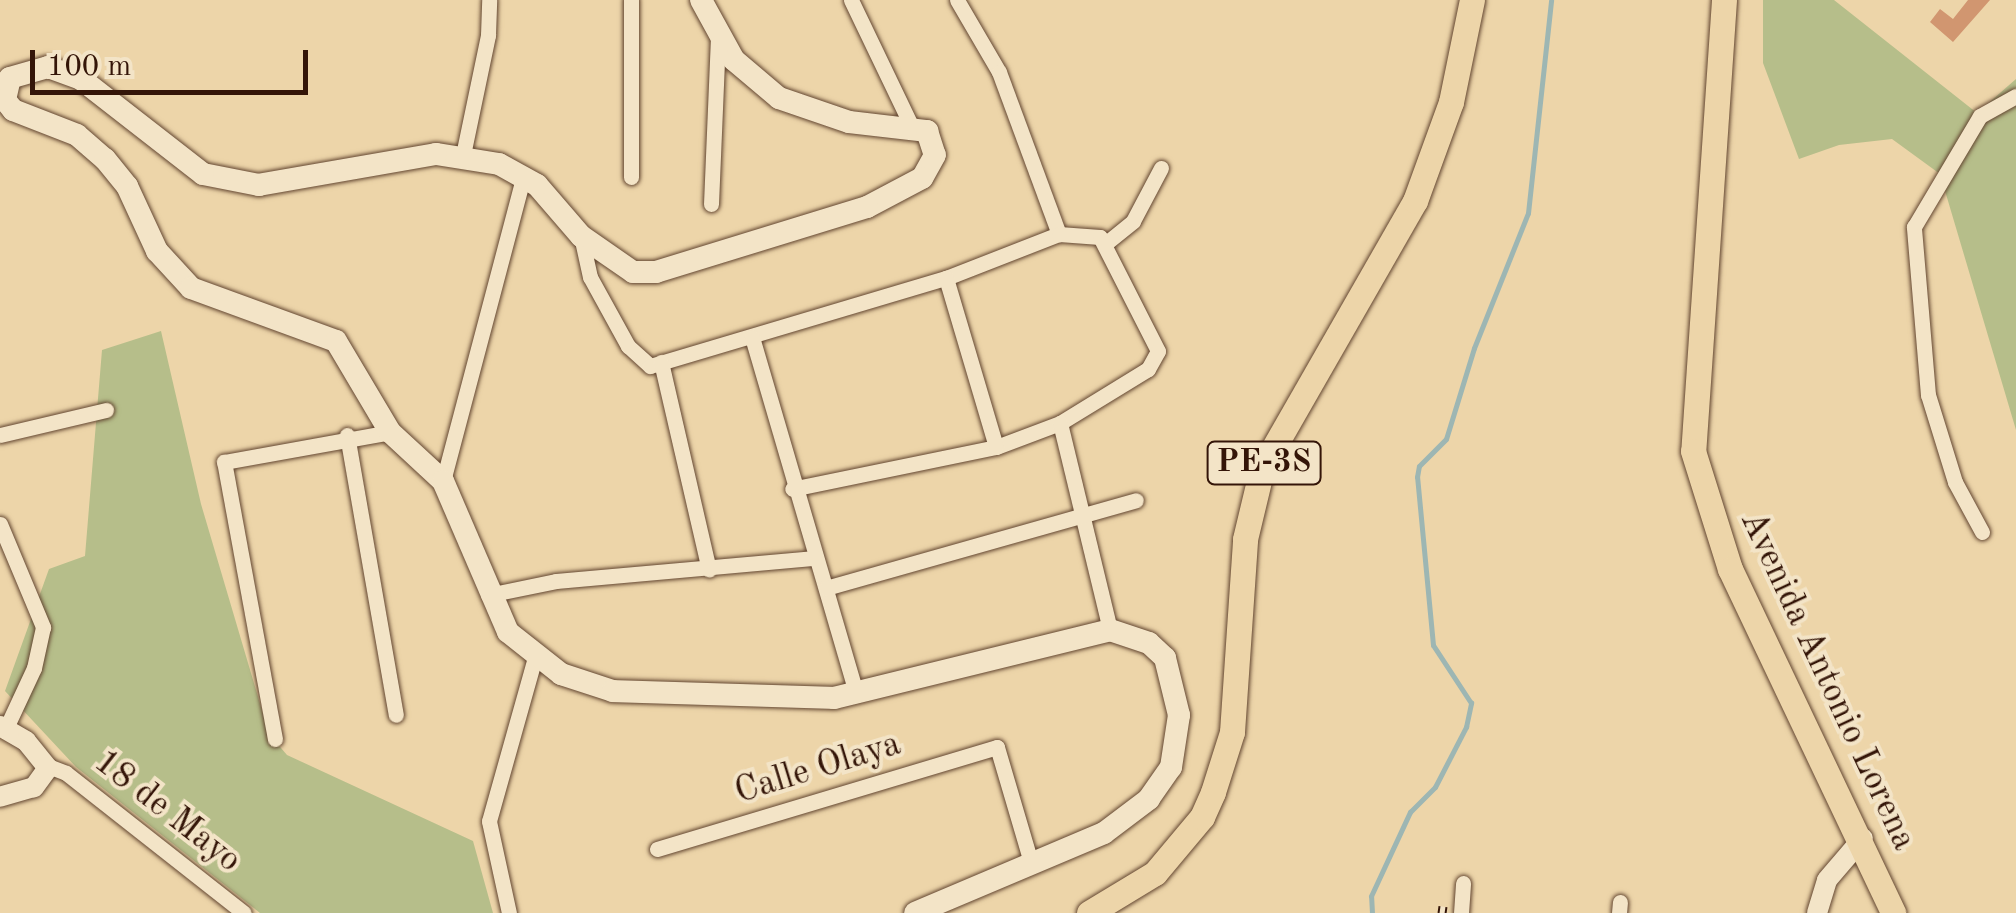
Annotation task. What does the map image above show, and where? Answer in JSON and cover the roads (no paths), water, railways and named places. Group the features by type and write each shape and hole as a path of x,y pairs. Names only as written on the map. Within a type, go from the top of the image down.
{"highway":[{"name":"PE-3S","path":"1089,913 1155,873 1202,816 1213,792 1232,732 1245,540 1262,468 1415,201 1451,102 1472,0"},
{"name":"Avenida Antonio Lorena","path":"1724,0 1693,451 1730,568 1863,838 1894,913"}],"main road":[{"path":"701,0 734,60 779,98 849,122 910,124 927,132 935,155 931,165 912,185 867,207 656,272 633,272 582,236 524,175 463,155 410,157 259,184 202,174 81,79 48,67 26,69 3,89 13,110 77,135 105,159 127,186 157,251 191,288 336,341 390,432 443,481 488,595 508,632 535,656 574,680 613,691 857,694 1110,630 1133,634 1164,658 1179,715 1171,767 1149,799 1104,833 914,913"}],"street":[{"path":"463,155 488,35 488,0"},
{"path":"631,0 632,178"},
{"path":"851,0 910,124"},
{"path":"957,0 998,72 1059,234"},
{"path":"711,204 718,36"},
{"path":"1982,532 1955,482 1928,395 1914,227 1980,116 2016,96"},
{"path":"1105,244 1133,221 1161,168"},
{"path":"443,481 524,175"},
{"path":"582,236 590,277 628,346 650,366 946,278 1059,234 1088,232 1105,244 1158,351 1156,362 1060,423 996,446 792,489"},
{"path":"946,278 996,446"},
{"path":"752,337 792,489 857,694"},
{"path":"661,362 709,570"},
{"path":"0,436 106,410"},
{"path":"1060,423 1110,630"},
{"path":"275,739 221,470 231,457 347,435 390,432"},
{"path":"347,435 396,715"},
{"path":"826,588 1136,500"},
{"path":"0,524 43,627 34,668 2,721 40,752 48,766 34,787 0,797"},
{"path":"488,595 556,581 815,558"},
{"path":"509,913 489,821 515,745 535,656"},
{"name":"Calle Olaya","path":"657,849 996,747 1032,866"},
{"name":"18 de Mayo","path":"48,766 66,773 244,913"},
{"path":"1817,913 1828,880 1863,838"},
{"path":"1461,913 1463,883"}],"waterway":[{"path":"1372,913 1371,896 1410,812 1435,787 1466,727 1471,703 1433,645 1417,477 1419,466 1446,439 1474,348 1528,213 1551,0"}],"railway":[{"path":"1442,913 1443,906"}]}
